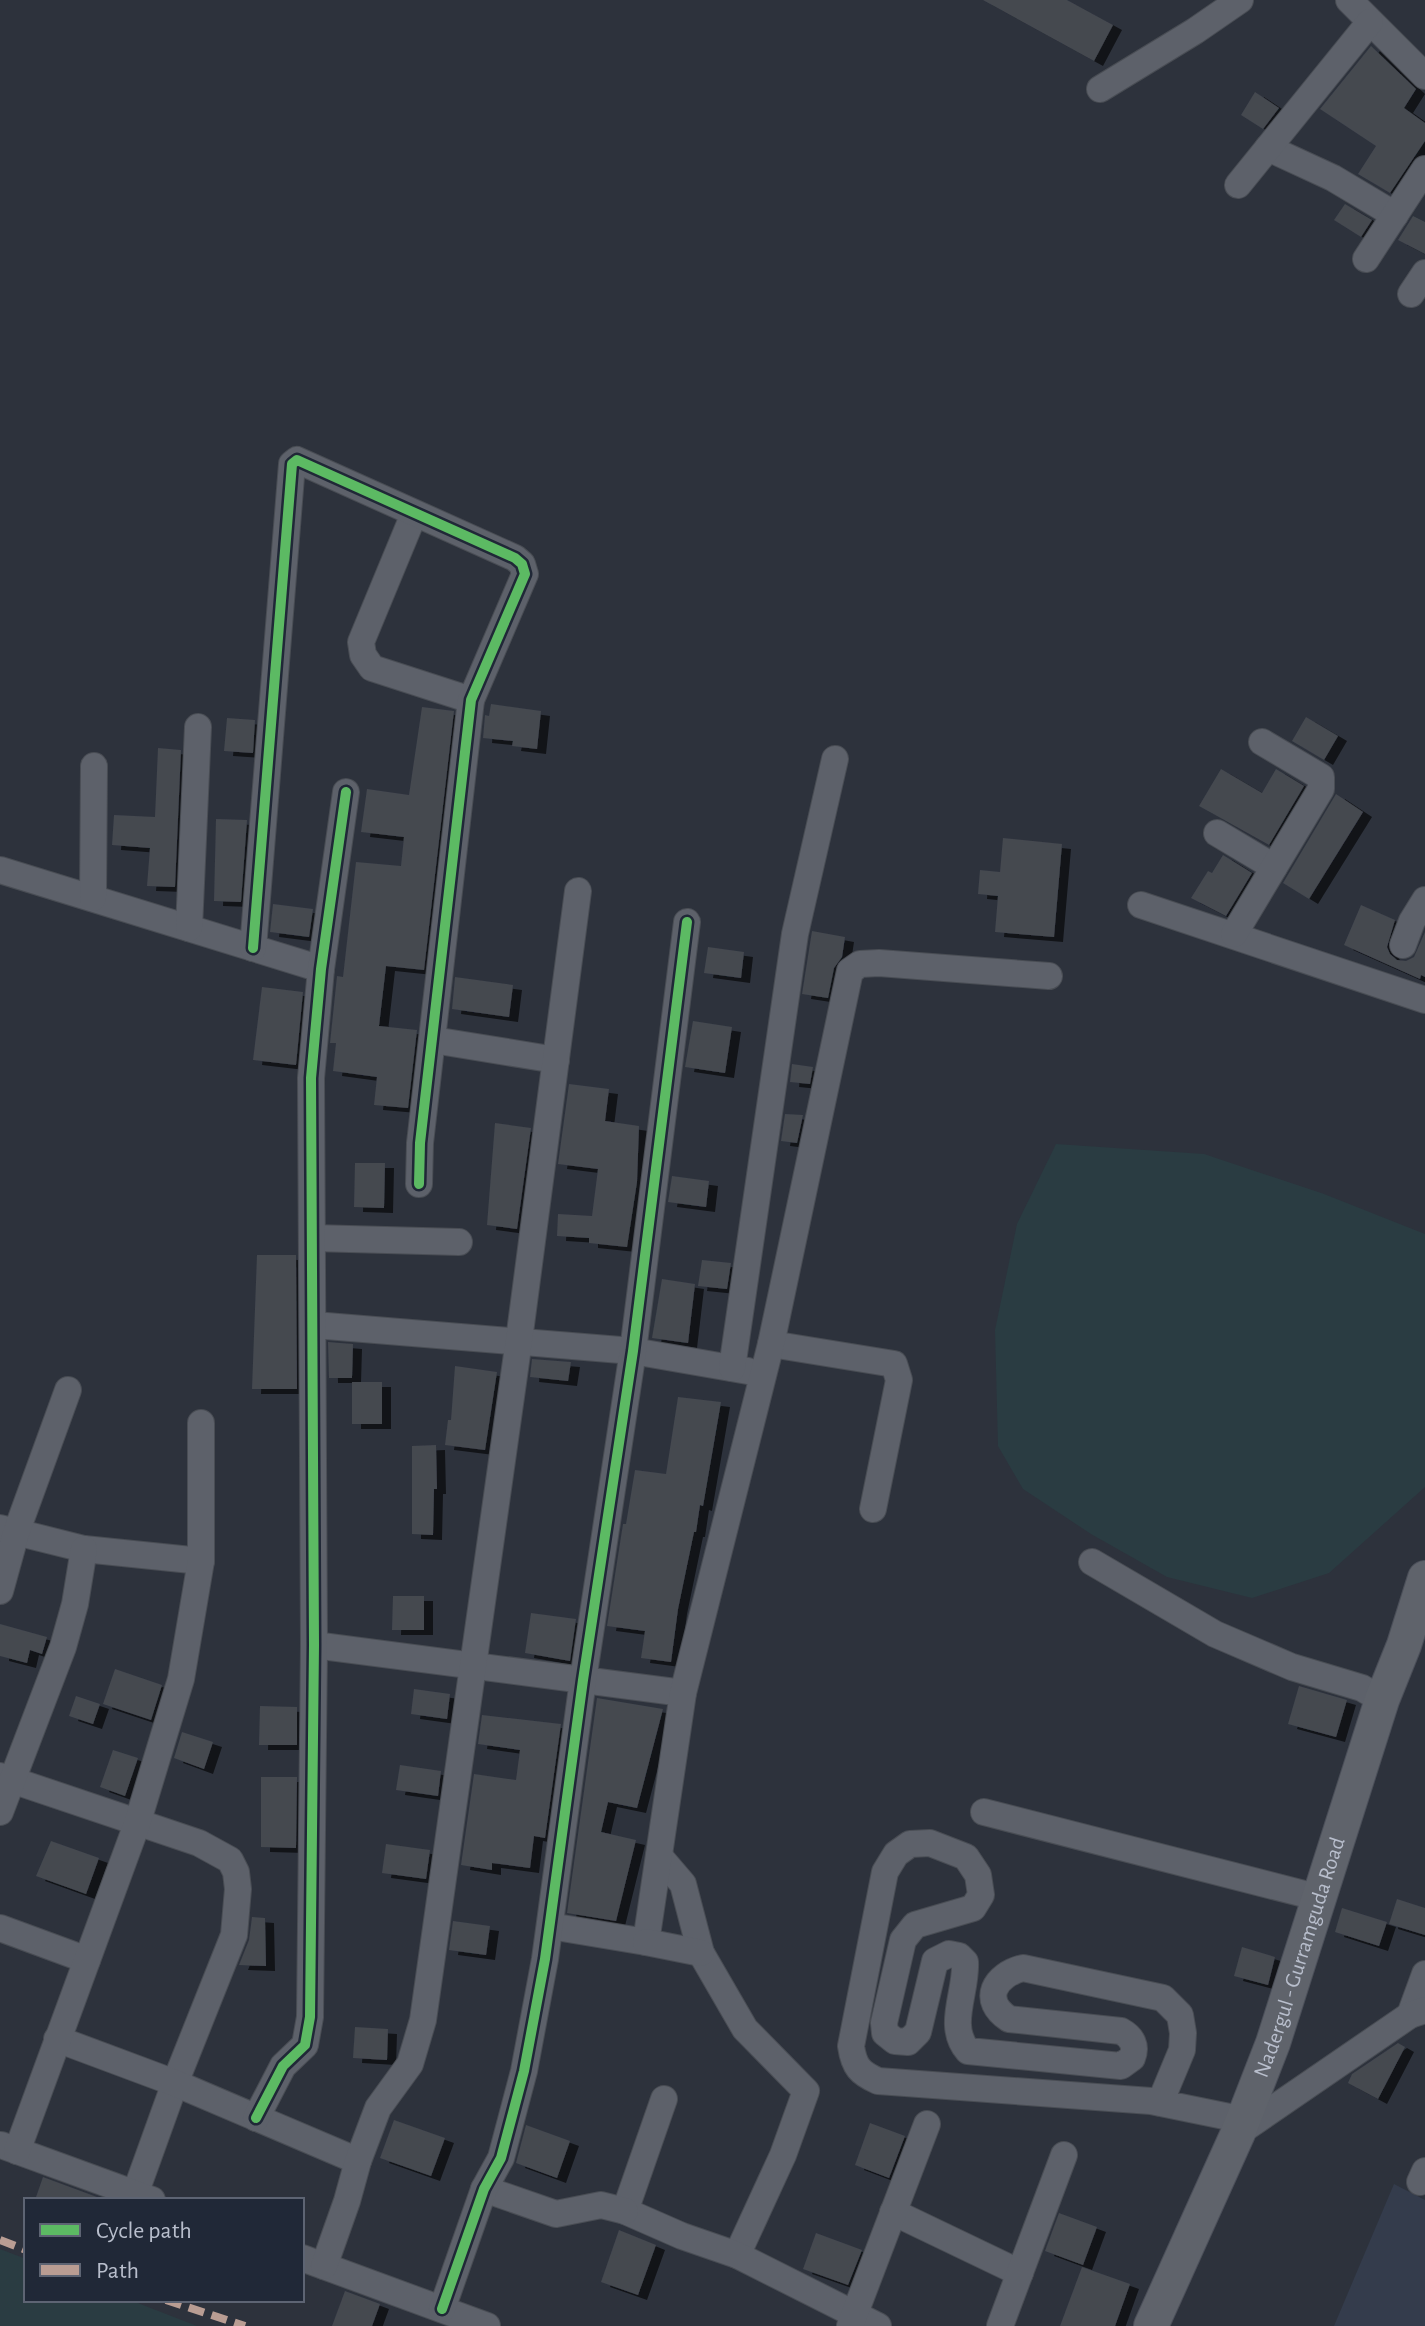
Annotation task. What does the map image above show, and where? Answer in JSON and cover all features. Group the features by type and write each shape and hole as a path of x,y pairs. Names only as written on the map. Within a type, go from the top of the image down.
{"main road":[{"name":"Nadergul - Gurramguda Road","path":"1151,2326 1241,2127 1273,2043 1382,1700 1414,1649 1425,1578"}],"street":[{"path":"1100,89 1240,0"},
{"path":"1349,0 1425,76"},
{"path":"1238,185 1370,22"},
{"path":"1268,148 1333,178 1395,215"},
{"path":"1366,259 1425,169"},
{"path":"253,948 292,464 297,460 515,558 522,564 525,574 471,700 420,1143 419,1184"},
{"path":"414,514 361,642 363,655 372,668 471,700"},
{"path":"189,928 198,727"},
{"path":"1234,934 1321,789 1321,777 1262,742"},
{"path":"732,1368 795,934 835,759"},
{"path":"93,898 94,766"},
{"path":"256,2118 283,2066 305,2045 311,1995 314,1325 311,1078 321,969 346,792"},
{"path":"1217,833 1274,867"},
{"path":"0,870 321,969"},
{"path":"487,2326 313,2262 347,2201 378,2108 410,2064 423,2020 519,1340 578,891"},
{"path":"1403,945 1412,921 1425,900"},
{"path":"1141,905 1425,1000"},
{"path":"442,2309 484,2189 501,2158 524,2071 550,1926 583,1680 633,1351 687,922"},
{"path":"646,1942 683,1693 771,1344 850,971 860,964 879,963 1049,976"},
{"path":"433,1040 556,1060"},
{"path":"313,1238 459,1242"},
{"path":"314,1325 633,1351 764,1374"},
{"path":"771,1344 894,1364 898,1370 899,1380 873,1509"},
{"path":"0,1591 8,1531 68,1390"},
{"path":"6,1778 137,1824 199,1843 230,1860 236,1872 238,1889 234,1935 175,2083 144,2197 8,2147 57,2039 87,1960 137,1824 181,1679 201,1561 201,1423"},
{"path":"8,1531 84,1549 201,1561"},
{"path":"0,1812 6,1778 63,1647 75,1604 84,1549"},
{"path":"1092,1562 1215,1634 1292,1667 1362,1688 1382,1700"},
{"path":"314,1645 683,1693"},
{"path":"984,1812 1320,1898"},
{"path":"1160,2103 1182,2050 1183,2033 1180,2015 1163,1998 1023,1968 1007,1972 996,1983 993,2001 998,2012 1009,2019 1121,2031 1129,2035 1134,2043 1132,2058 1121,2066 968,2051 960,2042 956,2029 966,1978 965,1962 959,1956 949,1954 935,1961 918,2032 908,2042 895,2041 885,2033 884,2023 903,1940 915,1925 973,1908 981,1895 978,1875 966,1857 930,1843 910,1844 896,1854 885,1872 851,2046 853,2062 862,2074 878,2081 1160,2103 1241,2127 1418,2012 1425,1974"},
{"path":"659,1856 683,1884 701,1953 745,2029 806,2091 783,2155 737,2255"},
{"path":"550,1926 701,1953"},
{"path":"0,1928 87,1960"},
{"path":"57,2039 175,2083 358,2161"},
{"path":"625,2211 664,2099"},
{"path":"484,2189 556,2214 601,2205 625,2211 682,2236 737,2255 831,2301 861,2323 893,2212 927,2124"},
{"path":"1000,2326 1064,2155"},
{"path":"893,2212 1020,2273"}],"shaded area":[{"path":"1056,1144 1204,1154 1324,1194 1425,1234 1425,1487 1329,1573 1252,1598 1167,1577 1091,1534 1023,1489 998,1446 995,1330 1017,1224"},
{"path":"1394,2184 1425,2200 1425,2326 1334,2326"},
{"path":"0,2249 24,2258 24,2302 135,2302 197,2326 0,2326"}],"building":[{"path":"983,0 1067,0 1113,25 1094,61"},
{"path":"1371,46 1416,89 1404,108 1425,123 1425,141 1390,193 1358,174 1376,146 1320,109"},
{"path":"1255,92 1279,108 1263,129 1241,115"},
{"path":"1345,204 1372,220 1361,237 1334,220"},
{"path":"1413,216 1425,222 1425,254 1398,240"},
{"path":"491,704 541,711 537,749 512,746 513,741 483,738 485,715 489,716"},
{"path":"422,707 454,711 424,970 386,966 379,1026 417,1030 408,1108 374,1105 377,1077 333,1071 336,1043 330,1043 337,976 343,977 356,862 401,866 404,837 361,832 367,789 409,795"},
{"path":"1306,717 1338,736 1324,760 1292,741"},
{"path":"227,718 255,720 253,753 224,751"},
{"path":"158,748 181,750 175,887 147,886 150,848 112,845 114,815 155,817"},
{"path":"1221,769 1262,793 1276,769 1304,786 1269,845 1199,806"},
{"path":"1336,794 1363,812 1309,899 1283,883"},
{"path":"216,819 247,820 241,902 214,901"},
{"path":"1003,838 1062,844 1054,937 995,932 998,896 978,894 980,870 1000,872"},
{"path":"1223,855 1252,873 1226,916 1191,898 1208,871 1212,873"},
{"path":"273,904 313,909 309,937 270,932"},
{"path":"1361,905 1395,920 1387,947 1397,960 1406,961 1414,957 1425,932 1425,977 1421,975 1420,979 1344,945"},
{"path":"812,931 845,937 842,957 834,968 828,998 802,994"},
{"path":"708,947 744,952 741,978 704,973"},
{"path":"455,977 513,985 509,1017 452,1009"},
{"path":"262,987 303,992 296,1065 253,1060"},
{"path":"693,1021 732,1027 725,1073 685,1067"},
{"path":"792,1064 813,1067 810,1084 790,1082"},
{"path":"569,1084 609,1089 605,1121 639,1126 637,1182 627,1247 589,1243 589,1238 557,1236 558,1214 592,1216 598,1169 558,1164"},
{"path":"785,1114 803,1115 797,1143 781,1141"},
{"path":"495,1123 531,1128 517,1229 487,1225"},
{"path":"355,1163 385,1163 384,1208 354,1207"},
{"path":"672,1176 709,1181 706,1207 668,1202"},
{"path":"257,1255 296,1255 297,1389 252,1389"},
{"path":"702,1260 731,1263 727,1289 698,1286"},
{"path":"662,1279 695,1284 688,1343 652,1338"},
{"path":"328,1342 353,1344 352,1378 329,1378"},
{"path":"532,1359 571,1362 568,1381 530,1377"},
{"path":"455,1366 497,1372 485,1450 445,1445 448,1420 451,1420"},
{"path":"352,1382 382,1382 382,1424 352,1424"},
{"path":"678,1397 721,1402 703,1506 700,1505 678,1609 671,1662 641,1658 645,1631 607,1626 635,1470 666,1474"},
{"path":"436,1445 437,1489 434,1489 433,1535 412,1534 412,1446"},
{"path":"393,1596 424,1596 424,1630 392,1630"},
{"path":"531,1613 576,1619 570,1661 525,1653"},
{"path":"0,1624 47,1637 42,1654 30,1650 27,1663 0,1656"},
{"path":"115,1669 162,1685 151,1720 103,1704"},
{"path":"1299,1686 1347,1700 1336,1737 1288,1724"},
{"path":"414,1689 450,1694 447,1719 411,1714"},
{"path":"76,1696 100,1704 93,1724 69,1716"},
{"path":"597,1698 663,1709 637,1808 608,1802 601,1832 636,1840 616,1921 567,1913"},
{"path":"260,1706 297,1707 297,1745 259,1745"},
{"path":"482,1715 561,1724 545,1838 534,1836 530,1868 492,1863 492,1870 461,1865 474,1774 516,1780 520,1750 478,1744"},
{"path":"182,1732 213,1742 204,1769 174,1758"},
{"path":"113,1750 138,1758 125,1796 100,1787"},
{"path":"400,1765 441,1771 438,1796 396,1790"},
{"path":"261,1777 297,1777 296,1848 261,1847"},
{"path":"51,1841 99,1858 86,1894 36,1876"},
{"path":"386,1844 430,1850 426,1879 382,1873"},
{"path":"1397,1899 1425,1908 1425,1935 1389,1924"},
{"path":"1342,1908 1387,1922 1379,1946 1335,1932"},
{"path":"252,1917 265,1918 266,1966 239,1965 249,1940"},
{"path":"453,1921 490,1926 486,1955 449,1950"},
{"path":"1242,1947 1275,1957 1268,1985 1234,1976"},
{"path":"355,2027 388,2029 387,2060 353,2058"},
{"path":"1398,2043 1405,2047 1378,2099 1348,2083 1352,2074"},
{"path":"394,2120 445,2138 431,2176 380,2158"},
{"path":"870,2123 905,2136 889,2178 855,2165"},
{"path":"526,2125 570,2141 557,2178 516,2163"},
{"path":"43,2177 100,2198 36,2198"},
{"path":"1059,2213 1097,2227 1083,2265 1045,2251"},
{"path":"619,2230 656,2245 638,2295 601,2282"},
{"path":"816,2233 862,2250 848,2285 803,2269"},
{"path":"1082,2267 1130,2284 1115,2326 1060,2326"},
{"path":"345,2291 380,2304 372,2326 332,2326"}],"marked path":[{"path":"0,2240 24,2249"},
{"path":"172,2302 245,2326"}],"cycle path":[{"path":"253,948 292,464 297,460 515,558 522,564 525,574 471,700 420,1143 419,1184"},
{"path":"256,2118 283,2066 305,2045 310,2017 314,1645 311,1078 321,969 346,792"},
{"path":"442,2309 484,2189 501,2158 524,2071 545,1959 633,1351 687,922"}]}
